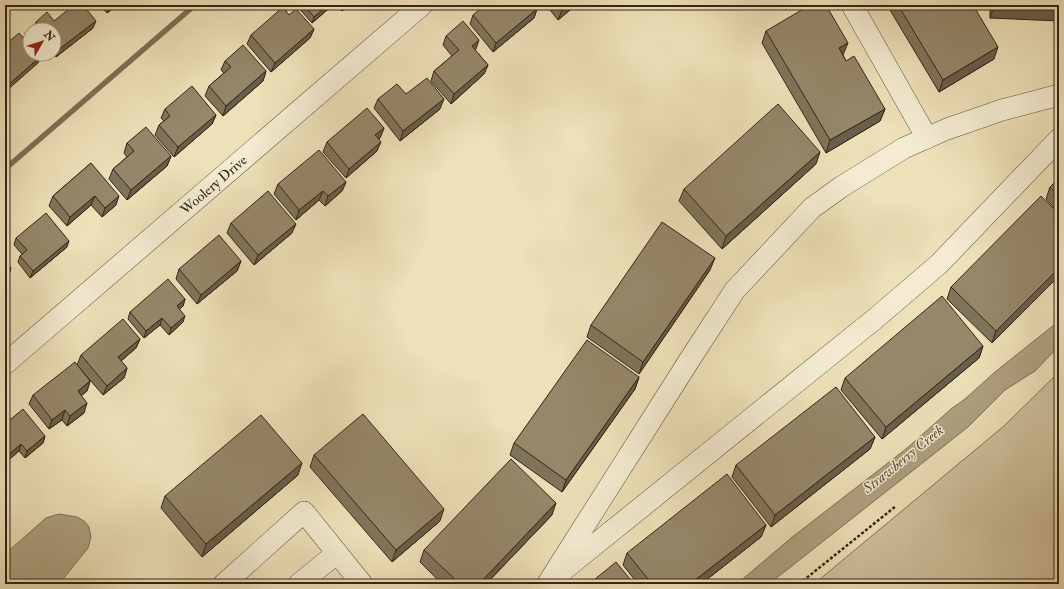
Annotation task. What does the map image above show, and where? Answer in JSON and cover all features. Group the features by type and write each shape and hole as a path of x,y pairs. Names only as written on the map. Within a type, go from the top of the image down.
{"street":[{"name":"Woolery Drive","path":"5,364 422,5"},
{"path":"852,5 927,138"},
{"path":"547,583 735,290 812,208 841,187 904,148 947,129 1002,110 1059,95"},
{"path":"547,583 870,323 939,264 1059,139"},
{"path":"224,584 304,512 362,584"},
{"path":"300,584 337,553"}],"path":[{"path":"799,584 896,506"}],"shaded area":[{"path":"1059,372 1059,584 814,584 1004,426"}],"water":[{"name":"Strawberry Creek","path":"1059,321 1059,346 1035,371 1005,390 968,427 769,584 737,584 791,538 906,449 995,372"},
{"path":"59,514 77,517 84,521 89,527 91,537 88,548 59,584 5,584 5,554 46,518"}],"building":[{"path":"74,5 83,5 96,21 62,47 62,22 36,22 47,12 54,21"},
{"path":"304,5 328,5 314,17"},
{"path":"485,5 534,5 537,9 496,43 473,15"},
{"path":"557,5 568,5 562,10"},
{"path":"810,5 826,5 848,43 839,48 846,61 854,56 885,109 830,140 766,31"},
{"path":"898,5 973,5 998,47 943,80"},
{"path":"1059,5 1059,9 994,6"},
{"path":"283,7 289,15 296,9 314,29 275,63 251,35"},
{"path":"463,21 479,40 472,46 488,65 454,94 434,71 459,50 446,36"},
{"path":"19,33 22,36 22,62 34,62 6,87 5,85 5,45"},
{"path":"243,45 266,71 226,106 209,86 231,67 225,61"},
{"path":"427,78 444,99 403,131 378,99 397,84 406,94"},
{"path":"192,86 216,115 178,147 159,125 170,116 165,109"},
{"path":"778,104 820,152 726,236 684,189"},
{"path":"367,108 384,128 375,135 381,142 349,169 327,142"},
{"path":"146,127 171,156 131,190 113,169 134,151 127,143"},
{"path":"319,150 346,182 328,196 323,191 299,210 278,184"},
{"path":"91,163 119,196 105,208 95,196 70,217 53,196"},
{"path":"1059,179 1059,196 1050,187"},
{"path":"268,191 296,224 258,255 231,223"},
{"path":"1041,196 1059,214 1059,268 996,331 951,287"},
{"path":"46,213 69,241 33,271 20,256 27,250 16,238"},
{"path":"662,222 715,258 643,362 591,325"},
{"path":"219,235 241,261 201,295 179,269"},
{"path":"5,261 11,268 5,274"},
{"path":"168,279 185,299 177,306 185,316 171,328 162,318 146,331 130,312"},
{"path":"942,296 983,346 886,427 845,378"},
{"path":"123,319 140,339 118,357 127,368 107,386 81,355"},
{"path":"587,340 639,377 566,480 514,443"},
{"path":"75,362 90,381 78,391 87,403 70,416 65,410 52,420 33,395"},
{"path":"836,387 875,437 775,515 736,465"},
{"path":"23,409 45,436 27,451 21,444 5,458 5,424"},
{"path":"363,414 444,509 396,550 314,455"},
{"path":"261,415 302,463 206,544 165,496"},
{"path":"511,459 556,503 479,584 460,584 424,550"},
{"path":"727,474 766,525 690,584 652,584 627,553"},
{"path":"616,562 634,584 589,584"}],"waterway":[{"path":"5,169 195,5"}]}
